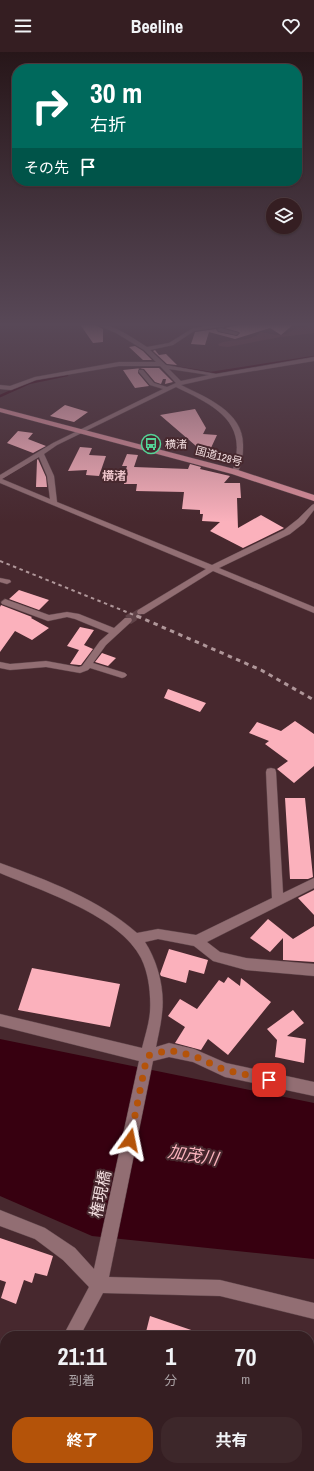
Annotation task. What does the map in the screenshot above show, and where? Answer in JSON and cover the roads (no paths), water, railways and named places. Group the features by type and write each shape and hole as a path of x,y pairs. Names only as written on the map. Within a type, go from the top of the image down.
{"highway":[{"name":"国道128号","path":"0,410 82,430 234,472 314,498"}],"street":[{"path":"0,478 40,453 82,430 168,389"},
{"path":"187,389 214,404 230,416 238,429 241,443 240,455 234,472"},
{"path":"40,453 48,467 53,483 54,502"},
{"path":"0,481 314,610"},
{"path":"141,612 213,568 286,532 301,521 314,506"},
{"path":"6,602 48,618 55,619 64,615 77,616 115,632"},
{"path":"0,665 10,667 46,664 80,670 85,668 103,643 128,620"},
{"path":"88,664 122,675"},
{"path":"271,772 278,901"},
{"name":"権現橋","path":"0,868 98,910 118,924 135,938 145,952 153,976 156,994 156,1013 147,1059 99,1285 74,1331"},
{"path":"197,942 314,882"},
{"path":"135,938 158,934 197,942 217,957 246,964 314,970"},
{"path":"0,1020 147,1059 169,1050 194,1056 225,1070 314,1089"},
{"path":"0,1218 40,1233 69,1254 99,1285 220,1288 314,1311"}],"water":[{"name":"加茂川","path":"0,1039 314,1103 314,1259 92,1236 0,1196"}],"waterway":[{"path":"0,396 15,389"}],"tunnel":[{"path":"133,617 141,612"},
{"path":"128,620 134,616"}],"railway":[{"path":"0,561 139,617"},
{"path":"137,616 261,670 314,700"}],"place":[{"name":"横渚","path":"151,444"}],"district":[{"name":"横渚","path":"114,476"}]}
